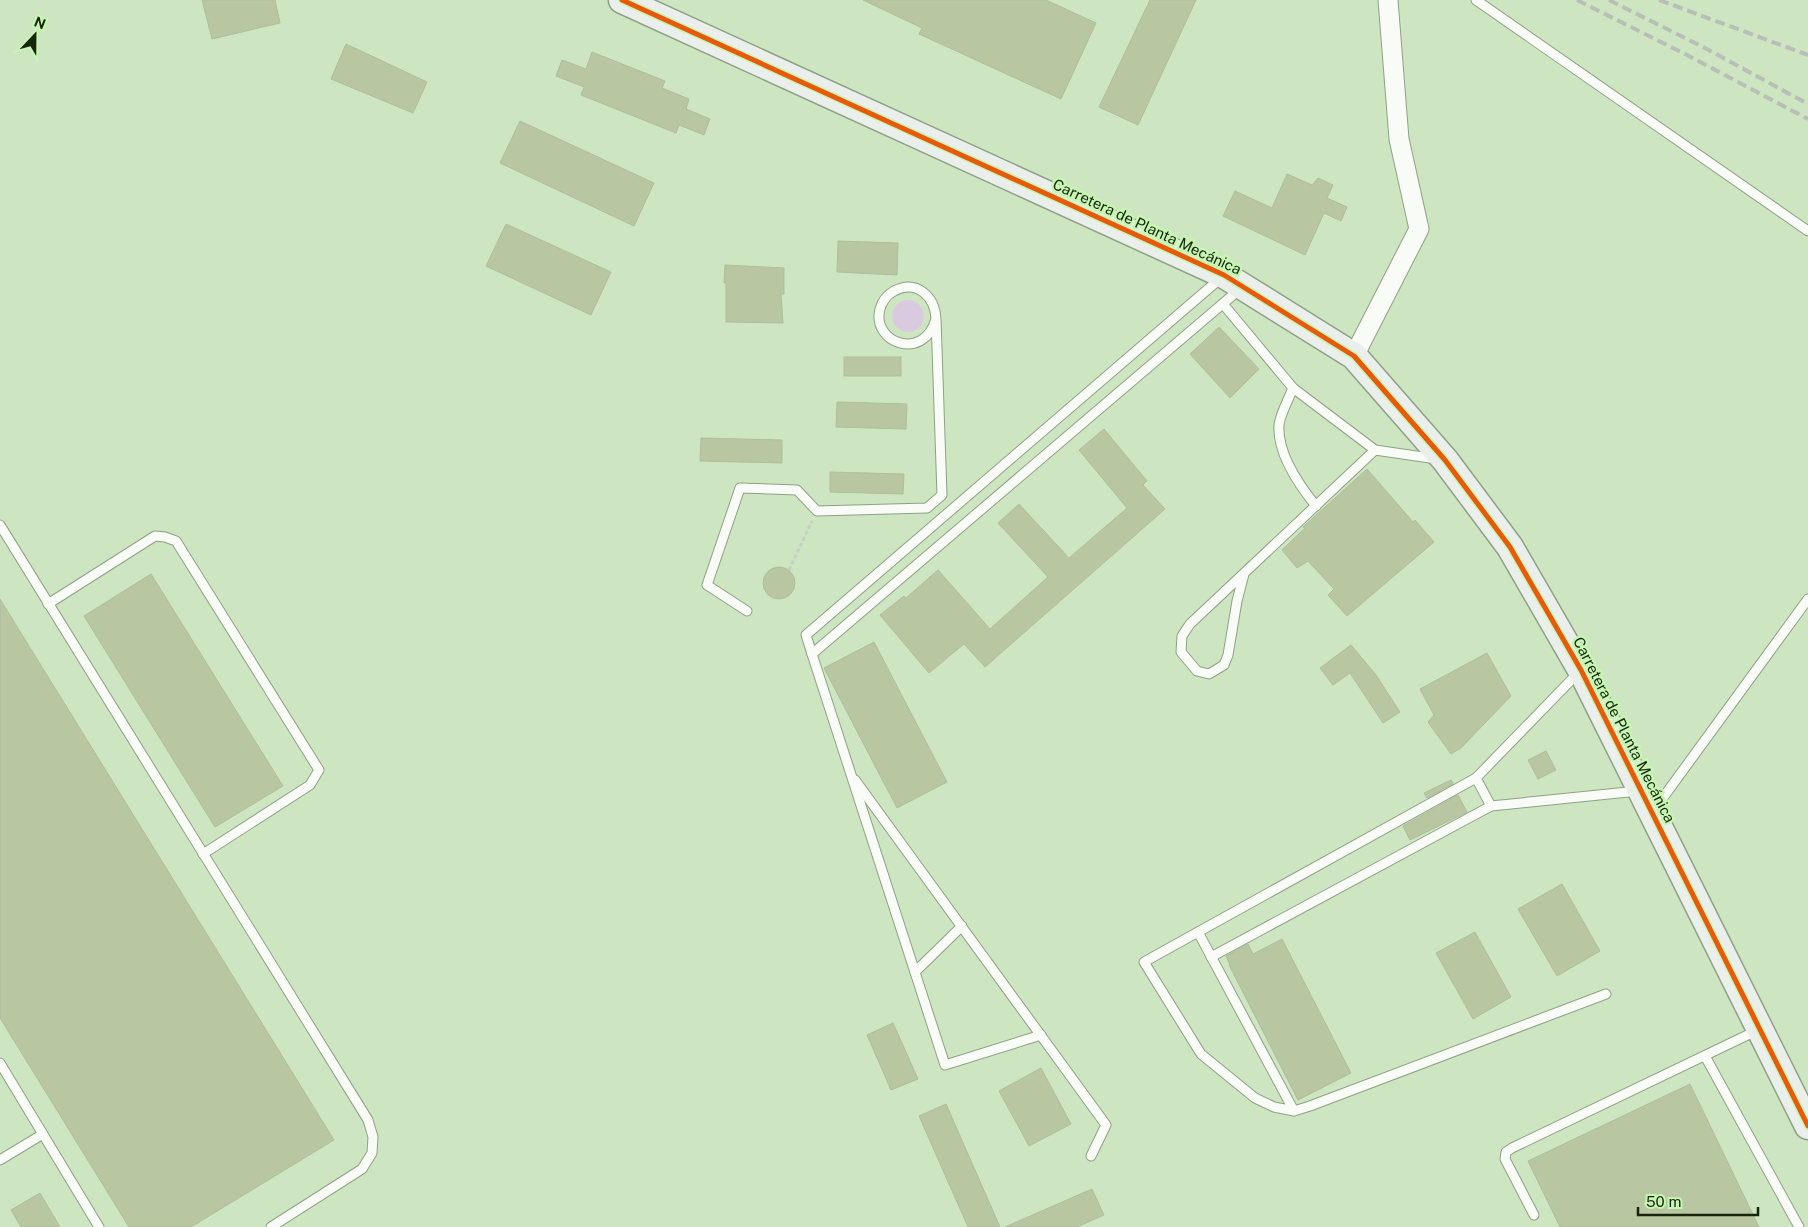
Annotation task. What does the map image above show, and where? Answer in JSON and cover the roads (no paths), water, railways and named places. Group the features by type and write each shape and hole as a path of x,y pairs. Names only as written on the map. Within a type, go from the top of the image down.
{"street":[{"name":"Carretera de Planta Mecánica","path":"622,0 1234,280 1354,356 1445,460 1510,547 1581,670 1806,1118"},
{"path":"1354,356 1419,229 1399,139 1388,0"}],"lane":[{"path":"1476,0 1808,232"},
{"path":"812,654 1223,304 1234,280"},
{"path":"1041,1035 945,1065 806,635 1234,280"},
{"path":"747,611 707,585 740,488 797,490 817,511 927,508 942,495 936,319 935,310 932,301 926,294 918,289 909,287 900,288 892,292 880,306 880,325 892,340 901,344 920,342 928,336 936,319"},
{"path":"1223,304 1293,388 1375,450 1445,460"},
{"path":"1293,388 1279,424 1283,453 1304,491 1316,506"},
{"path":"1244,574 1237,601 1228,655 1224,665 1209,674 1197,671 1181,652 1182,636 1190,624 1375,450"},
{"path":"0,525 368,1120 373,1136 372,1153 362,1169 271,1227"},
{"path":"48,604 155,536 176,541 319,770 310,785 203,854"},
{"path":"1211,957 1490,806 1647,801 1808,599"},
{"path":"1581,670 1476,778 1144,962 1201,1054 1255,1098 1274,1107 1294,1111 1606,994"},
{"path":"851,774 1106,1124 1091,1156"},
{"path":"1476,778 1490,806"},
{"path":"915,972 962,926"},
{"path":"1198,932 1294,1111"},
{"path":"1534,1215 1505,1159 1506,1152 1760,1029"},
{"path":"1706,1056 1799,1227"},
{"path":"0,1064 99,1227"},
{"path":"0,1160 42,1134"}],"railway":[{"path":"1577,0 1808,119"},
{"path":"1609,0 1705,48 1808,104"},
{"path":"1659,0 1808,55"}]}
